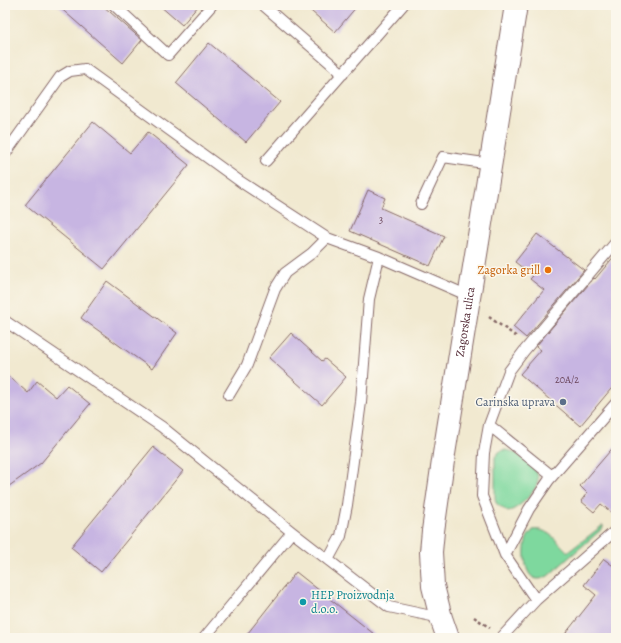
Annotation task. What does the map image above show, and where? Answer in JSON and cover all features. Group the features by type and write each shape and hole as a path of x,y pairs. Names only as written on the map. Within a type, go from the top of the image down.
{"street":[{"name":"Zagorska ulica","path":"444,628 433,586 431,552 444,454 516,5"}],"lane":[{"path":"114,5 168,55 212,5"},
{"path":"263,5 342,74"},
{"path":"266,161 404,5"},
{"path":"5,154 60,77 70,71 85,69 241,182 327,238 378,257 469,296"},
{"path":"421,204 443,157 491,164"},
{"path":"228,395 247,365 275,289 285,273 312,253 327,238"},
{"path":"536,600 506,555 482,496 484,452 489,425 509,371 528,346 616,242"},
{"path":"328,560 341,536 347,505 361,402 370,299 378,257"},
{"path":"5,321 162,427 292,532 389,607 444,628"},
{"path":"506,555 529,509 552,476 616,403"},
{"path":"489,425 552,476"},
{"path":"501,638 536,600 616,530"},
{"path":"204,638 292,532"}],"path":[{"path":"484,313 528,346"},
{"path":"474,617 482,622"}],"green space":[{"path":"503,450 517,454 522,458 535,470 538,478 535,488 528,498 508,512 496,503 495,498 495,457"},
{"path":"603,525 603,528 548,576 539,579 534,578 530,574 527,569 525,549 527,537 533,530 548,533 568,552"}],"building":[{"path":"57,5 102,5 142,40 123,63"},
{"path":"159,5 199,5 182,25"},
{"path":"304,5 358,5 335,32"},
{"path":"209,43 280,102 246,142 176,83"},
{"path":"93,122 130,153 148,132 189,165 104,269 25,205"},
{"path":"368,190 385,198 381,208 444,236 430,266 350,231"},
{"name":"Zagorka grill","path":"537,234 584,270 526,338 513,327 544,290 530,279 533,276 515,262"},
{"path":"616,254 616,383 580,426 520,374 541,350 536,346"},
{"path":"107,281 177,333 152,369 81,318"},
{"path":"291,333 322,361 325,359 346,377 322,405 269,358"},
{"path":"5,373 28,393 37,381 56,397 67,385 90,404 41,463 5,489"},
{"path":"616,444 616,516 601,504 594,512 581,501 587,493 580,486"},
{"path":"153,447 183,471 101,572 71,547"},
{"path":"604,559 616,568 616,638 562,638 596,595 584,585"},
{"name":"HEP Proizvodnja d.o.o.","path":"296,572 379,638 244,638"}],"place":[{"name":"Zagorka grill","path":"548,270"},
{"name":"Carinska uprava","path":"563,402"},
{"name":"HEP Proizvodnja d.o.o.","path":"303,602"}]}
